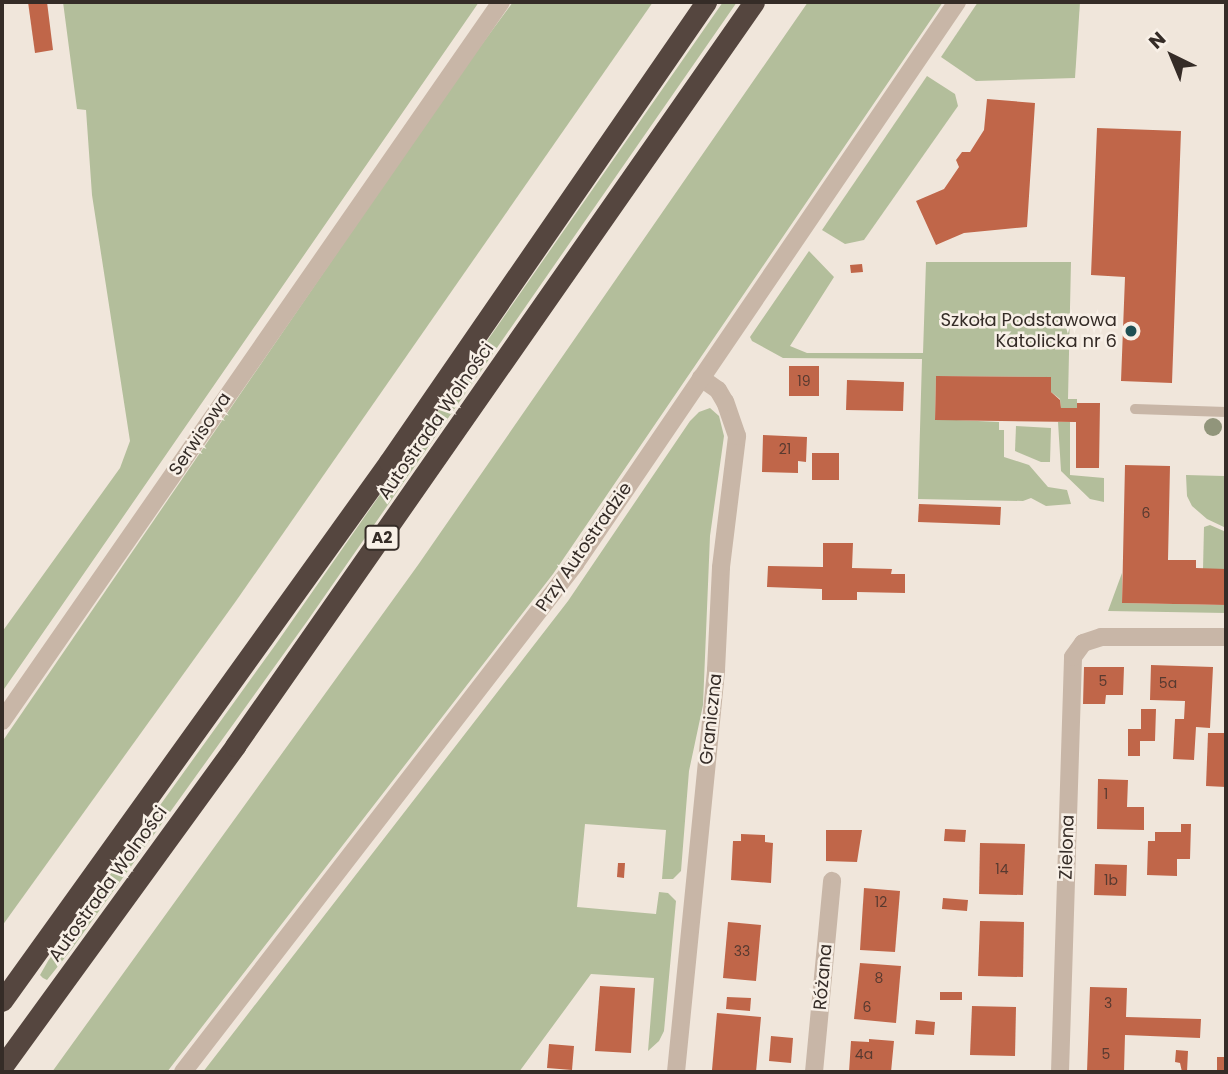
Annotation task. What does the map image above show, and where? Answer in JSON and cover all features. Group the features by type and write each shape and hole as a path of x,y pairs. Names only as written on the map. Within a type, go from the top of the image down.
{"highway":[{"name":"Autostrada Wolności","path":"2,1001 389,462 706,2"},
{"name":"Autostrada Wolności","path":"2,1067 388,530 754,2"}],"street":[{"name":"Serwisowa","path":"2,720 500,2"},
{"name":"Przy Autostradzie","path":"183,1072 556,589 957,2"},
{"name":"Graniczna","path":"676,1072 716,670 721,568 737,436 718,390 701,378"},
{"name":"Zielona","path":"1060,1072 1073,657 1083,643 1101,637 1226,637"},
{"name":"Różana","path":"814,1072 832,881"}],"lane":[{"path":"1135,409 1226,412"},
{"path":"2,1009 28,966"},
{"path":"2,1053 60,989"}],"green space":[{"path":"63,2 479,2 2,692 2,632 120,468 130,441 92,195 86,110 77,109"},
{"path":"513,2 653,2 236,601 2,926 2,742 454,82"},
{"path":"723,2 737,2 308,620 71,950 47,980 43,978 40,975 48,961 276,644"},
{"path":"808,2 943,2 553,574 167,1072 52,1072 418,565"},
{"path":"978,2 1080,2 1075,78 976,81 941,57"},
{"path":"927,76 955,94 958,106 864,240 845,244 822,230"},
{"path":"809,251 834,277 790,346 807,353 923,353 926,262 1071,262 1068,399 1077,399 1077,408 1061,408 1060,399 1051,392 1051,377 936,376 935,419 999,422 999,430 1004,430 1004,457 1029,465 1048,487 1067,490 1071,504 1046,506 1031,498 1023,501 918,499 922,359 783,358 752,341 750,337"},
{"path":"710,408 719,416 724,436 710,536 703,705 689,771 681,871 673,879 662,879 666,830 585,824 577,907 656,914 659,892 668,893 676,901 664,1031 659,1041 648,1051 654,978 591,974 519,1072 203,1072 568,601 690,421 699,412"},
{"path":"1058,422 1070,422 1070,475 1104,478 1104,502 1090,499 1061,471"},
{"path":"1016,426 1051,428 1050,462 1041,462 1015,451"},
{"path":"1186,475 1224,476 1226,528 1207,519 1192,506 1187,496"},
{"path":"1210,525 1226,532 1226,569 1203,569 1204,527"},
{"path":"1122,573 1122,603 1226,605 1226,613 1108,611"}],"building":[{"path":"28,2 47,2 53,50 35,53"},
{"path":"987,99 1035,103 1027,227 964,233 936,245 916,201 944,189 959,167 956,160 962,152 970,152 984,130"},
{"path":"1097,128 1181,131 1172,383 1121,381 1125,277 1091,275"},
{"path":"862,264 863,272 851,273 850,265"},
{"path":"789,366 819,366 819,396 789,396"},
{"path":"936,376 1051,377 1051,392 1060,400 1061,408 1077,408 1077,403 1100,403 1099,468 1076,468 1076,422 935,420"},
{"path":"847,380 904,382 903,411 846,410"},
{"path":"763,435 807,437 806,462 798,461 798,473 762,472"},
{"path":"812,453 839,453 839,480 812,480"},
{"path":"1125,465 1170,466 1168,560 1196,560 1196,568 1226,569 1226,605 1122,603"},
{"path":"919,504 1001,507 1000,525 918,522"},
{"path":"823,543 853,543 852,568 892,569 891,574 905,574 905,593 857,592 857,600 822,600 822,589 767,587 768,566 823,567"},
{"path":"1151,665 1213,667 1210,728 1196,727 1194,760 1173,759 1175,719 1184,719 1185,701 1150,700"},
{"path":"1084,667 1124,667 1123,695 1106,695 1105,704 1083,704"},
{"path":"1141,709 1156,709 1155,741 1140,741 1140,756 1128,756 1128,729 1141,729"},
{"path":"1208,733 1226,733 1226,787 1206,786"},
{"path":"1098,779 1128,780 1127,807 1144,807 1144,830 1097,829"},
{"path":"1181,824 1191,824 1190,859 1177,859 1177,876 1147,875 1148,841 1155,841 1155,832 1181,832"},
{"path":"945,829 966,830 965,842 944,841"},
{"path":"826,830 862,830 857,862 826,861"},
{"path":"741,834 765,835 765,842 773,843 771,883 731,880 733,841 741,841"},
{"path":"980,843 1025,844 1023,895 979,894"},
{"path":"618,863 625,863 624,878 617,877"},
{"path":"1095,864 1127,865 1126,896 1094,895"},
{"path":"864,888 900,891 895,952 860,950"},
{"path":"943,898 968,900 967,911 942,909"},
{"path":"980,921 1024,922 1023,977 978,976"},
{"path":"728,922 761,925 756,981 723,978"},
{"path":"860,963 901,966 896,1023 854,1019"},
{"path":"600,986 635,988 631,1053 595,1051"},
{"path":"1090,987 1127,988 1126,1017 1201,1019 1200,1038 1125,1035 1124,1072 1087,1072"},
{"path":"940,992 962,992 962,1000 940,1000"},
{"path":"727,997 751,998 750,1011 726,1009"},
{"path":"972,1006 1016,1007 1015,1056 970,1055"},
{"path":"717,1013 761,1017 756,1072 712,1070"},
{"path":"916,1020 935,1022 934,1035 915,1034"},
{"path":"771,1036 793,1038 791,1063 769,1061"},
{"path":"869,1039 894,1041 891,1072 849,1072 851,1041 869,1042"},
{"path":"549,1044 574,1046 572,1070 547,1068"},
{"path":"1176,1050 1188,1051 1187,1072 1182,1072 1180,1063 1175,1062"},
{"path":"1217,1057 1226,1057 1226,1072 1217,1072"}],"place":[{"name":"Szkoła Podstawowa Katolicka nr 6","path":"1131,331"}]}
